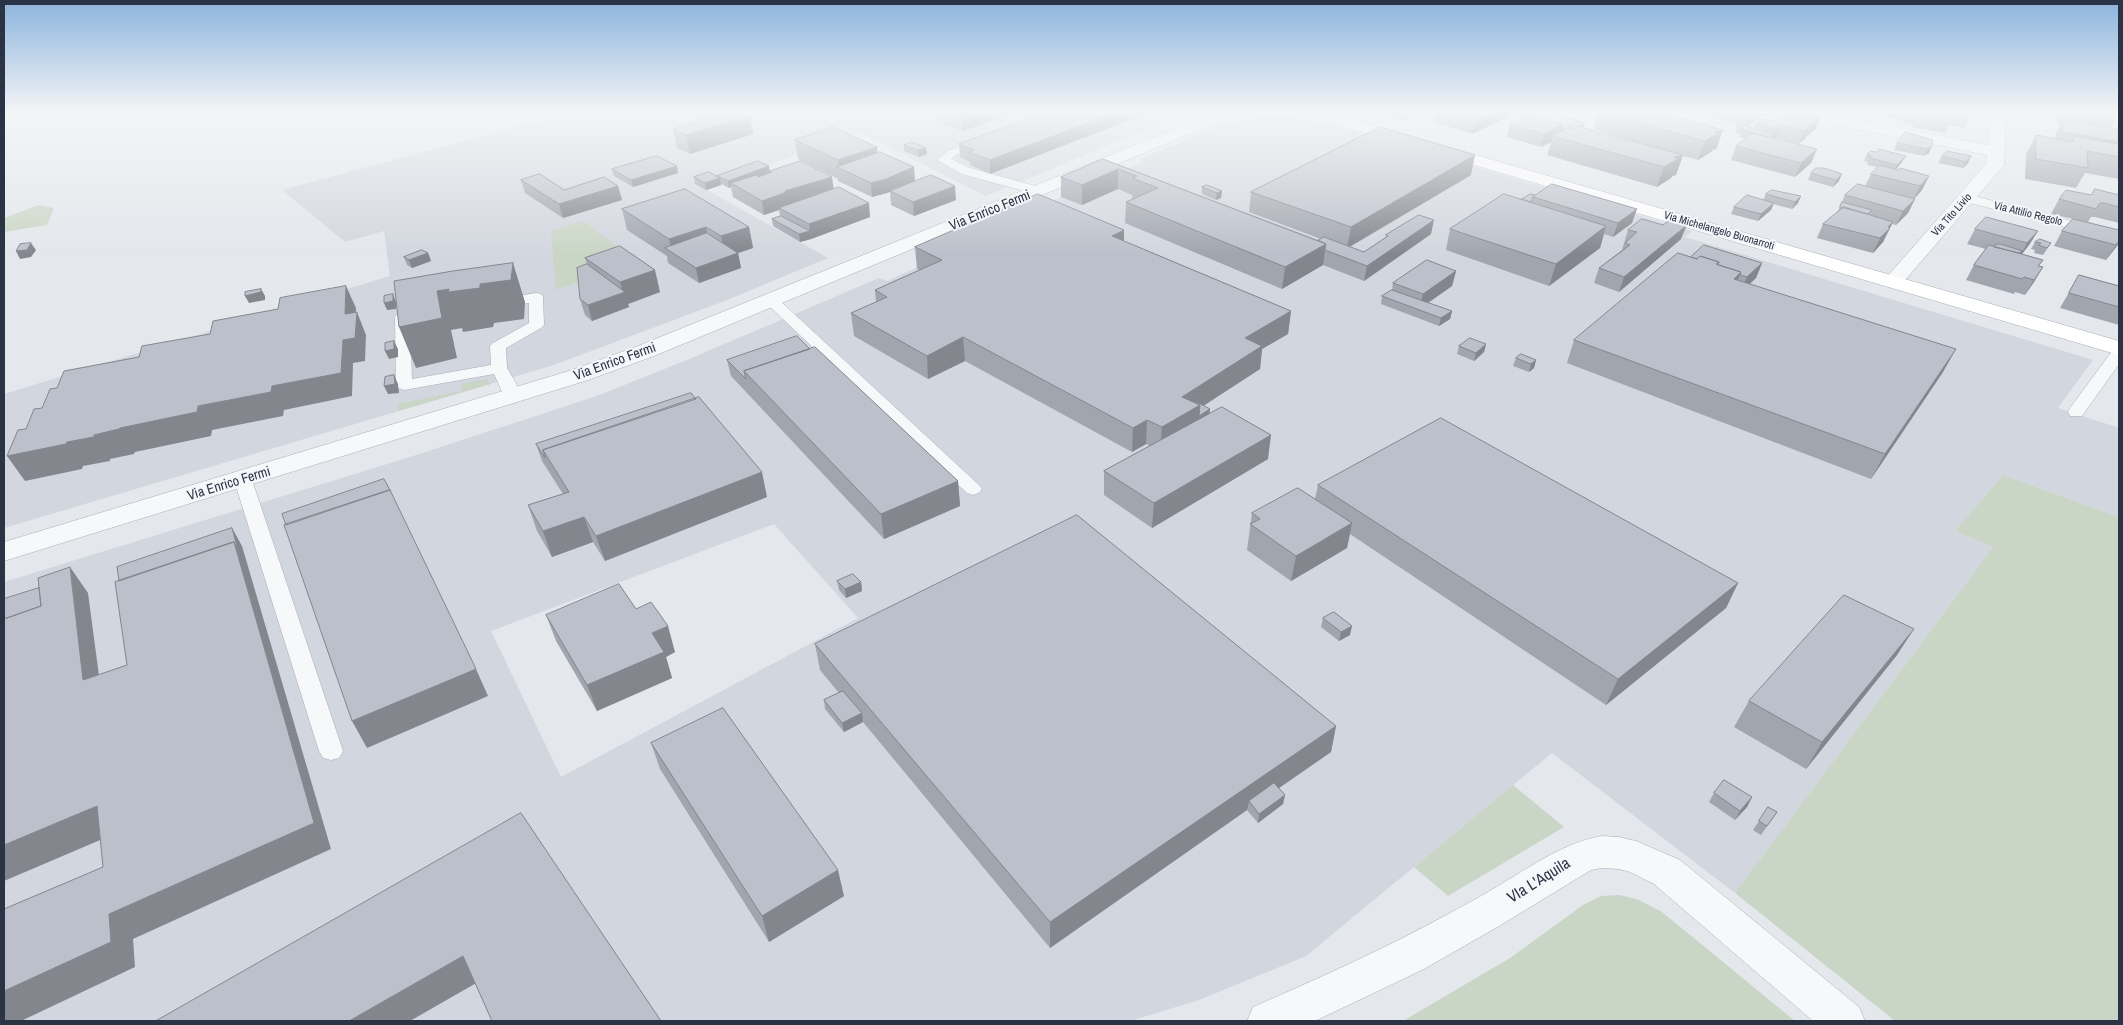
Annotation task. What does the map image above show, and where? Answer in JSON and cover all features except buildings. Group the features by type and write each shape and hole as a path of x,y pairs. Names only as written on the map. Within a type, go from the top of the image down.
{"street":[{"name":"Via Enrico Fermi","path":"4,552 512,397 638,354 1112,160"},
{"name":"Via Michelangelo Buonarroti","path":"1474,160 2119,348"},
{"name":"Via Tito Livio","path":"1893,282 1996,165 1996,160"},
{"name":"VIa L'Aquila","path":"1268,1021 1327,996 1428,946 1518,895 1577,858 1602,852 1623,853 1641,859 1666,872 1843,1020"}],"lane":[{"path":"944,160 966,171 1039,191"},
{"name":"Via Attilio Regolo","path":"1966,198 2119,237"},
{"path":"488,304 536,297 536,325 498,346 498,368 508,383 512,397"},
{"path":"771,300 973,489"},
{"path":"421,314 402,318 404,385 498,368"},
{"path":"2076,412 2119,353"},
{"path":"243,480 331,751"}],"shaded area":[{"path":"394,160 782,160 718,183 721,185 707,190 828,258 722,302 554,365 4,528 4,394 390,276 384,231 345,242 282,190"},
{"path":"914,160 1073,160 986,196"},
{"path":"1142,160 1451,160 1692,231 1685,237 2093,360 2058,408 2119,428 2119,517 2003,475 1955,531 1993,547 1735,893 1552,753 1306,956 1199,1000 1130,1021 4,1021 4,582 410,457 597,396 687,360 879,278 887,281 974,242 970,237 1143,162","holes":["774,524 858,618 561,777 491,631"]}],"green space":[{"path":"39,205 54,208 47,225 4,232 4,218"},
{"path":"583,221 637,261 556,290 551,231"},
{"path":"487,379 491,384 398,411 398,404 461,391 461,384"},
{"path":"2003,475 2119,517 2119,1021 1895,1021 1735,893 1993,547 1955,531"},
{"path":"1513,785 1564,827 1448,896 1414,867"},
{"path":"1620,895 1639,900 1662,912 1795,1021 1403,1021 1510,958 1583,905 1601,896"}]}
